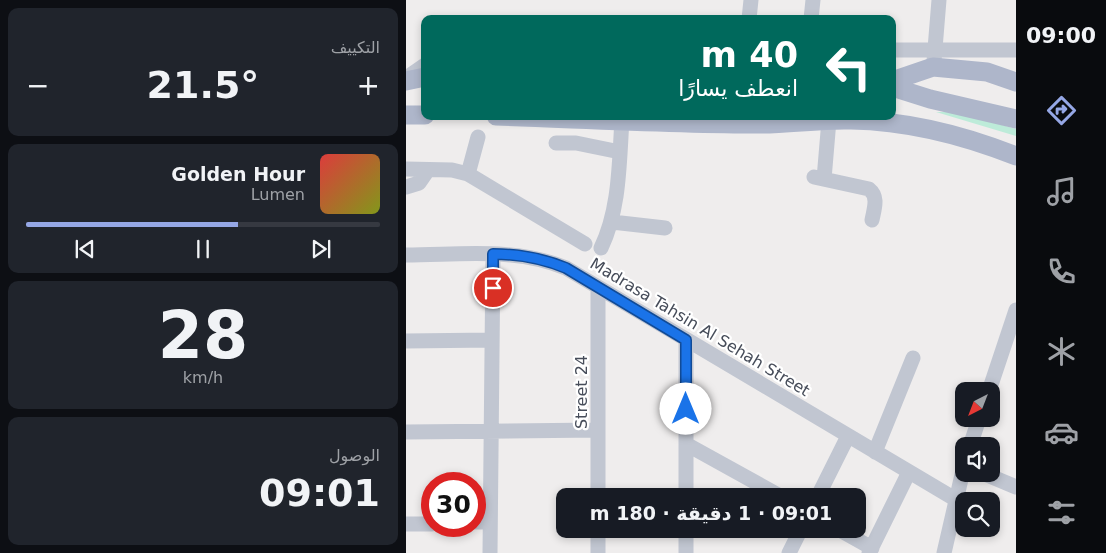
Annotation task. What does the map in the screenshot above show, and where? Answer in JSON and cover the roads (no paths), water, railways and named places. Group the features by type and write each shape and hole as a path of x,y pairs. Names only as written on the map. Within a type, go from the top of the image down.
{"main road":[{"path":"896,79 934,59 987,72 1016,82"},
{"path":"406,79 421,78"},
{"path":"896,88 930,99 1016,119"},
{"path":"406,115 421,115"},
{"path":"757,120 850,120 920,126 1016,156"}],"street":[{"path":"749,15 751,0"},
{"path":"811,15 813,0"},
{"path":"934,59 939,0"},
{"path":"896,51 934,59 1016,50"},
{"path":"406,79 421,68"},
{"path":"601,248 612,222 622,120"},
{"path":"829,120 819,178 869,189 874,193 875,200 872,220"},
{"path":"468,174 478,137"},
{"path":"556,143 576,143 620,152"},
{"path":"406,169 452,170 468,174 585,244"},
{"path":"406,187 419,183 428,170"},
{"path":"612,222 665,228"},
{"path":"490,553 493,254"},
{"name":"Madrasa Tahsin Al Sehah Street","path":"406,255 512,254 548,261 598,288 955,499"},
{"name":"Street 24","path":"598,288 598,488"},
{"path":"992,382 1016,310"},
{"path":"406,341 492,340"},
{"path":"686,340 686,488"},
{"path":"875,452 913,358"},
{"path":"406,432 598,430"},
{"path":"822,488 848,436"},
{"path":"686,444 766,488"},
{"path":"852,538 870,550 909,472"},
{"path":"1000,480 1016,487"},
{"path":"944,553 955,499"},
{"path":"406,524 421,524"},
{"path":"598,538 598,553"},
{"path":"686,538 686,553"},
{"path":"789,553 796,538"}]}
